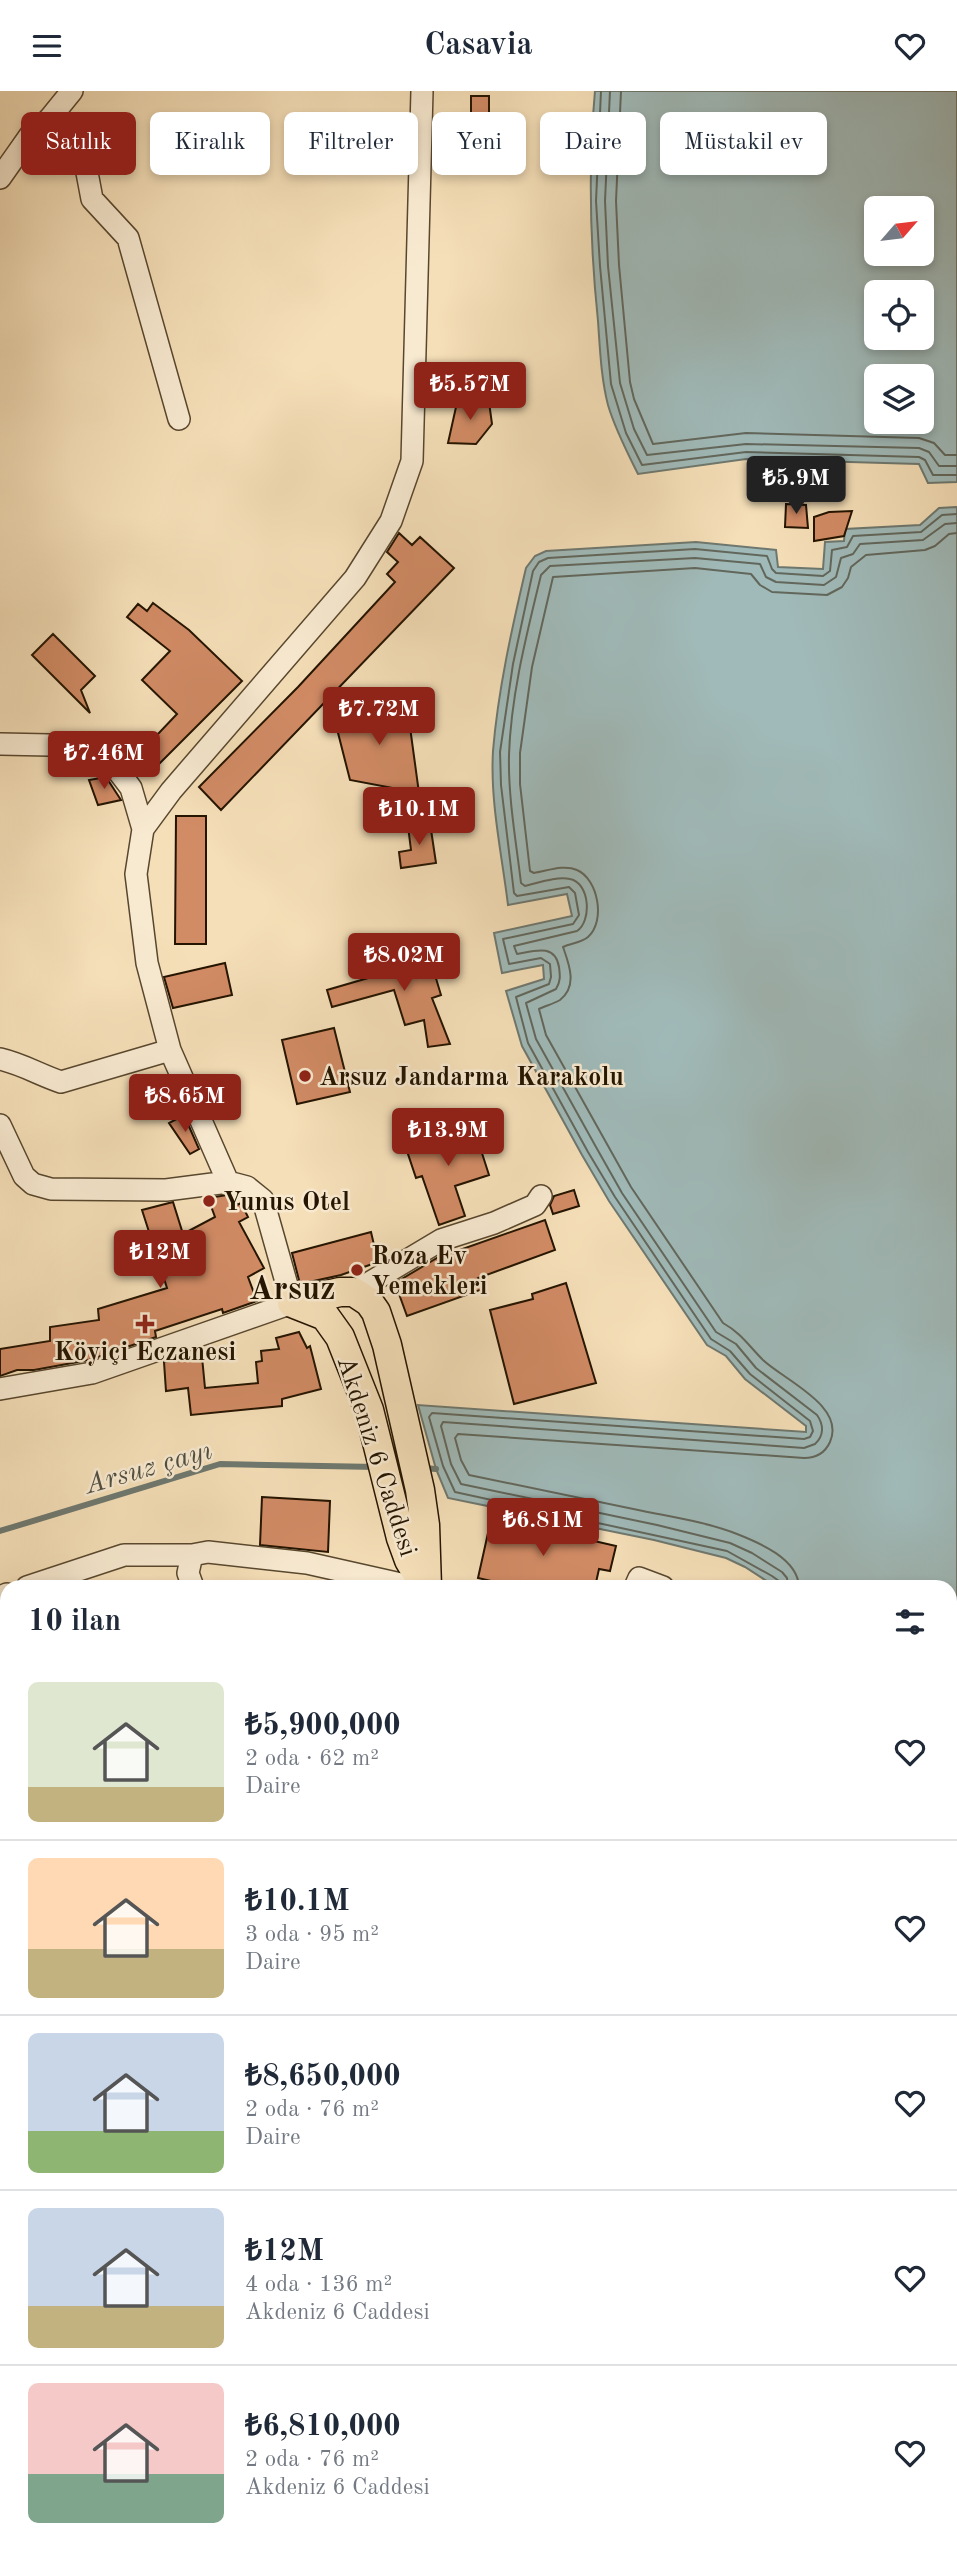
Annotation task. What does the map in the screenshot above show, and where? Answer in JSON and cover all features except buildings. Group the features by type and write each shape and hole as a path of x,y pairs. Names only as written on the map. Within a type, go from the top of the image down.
{"main road":[{"path":"292,1303 340,1292 354,1292"},
{"name":"Akdeniz 6 Caddesi","path":"354,1292 369,1302 376,1312 387,1345 423,1510 426,1580"},
{"name":"Akdeniz 6 Caddesi","path":"292,1303 325,1316 333,1325 359,1382 379,1446 401,1538 409,1560 422,1580"}],"street":[{"path":"55,112 72,91"},
{"path":"143,829 171,792 355,578 391,521 412,461 422,91"},
{"path":"0,178 21,148"},
{"path":"87,175 92,199 128,238 179,419"},
{"path":"0,744 99,746 131,788 143,829 136,874 147,963 170,1050 228,1182"},
{"path":"0,1059 29,1067 43,1076 61,1081 170,1050"},
{"path":"0,1125 24,1176 33,1184 51,1189 166,1190 228,1182 247,1187 263,1200 292,1303 92,1373 0,1389"},
{"path":"354,1292 441,1240 494,1223 536,1205 541,1196"},
{"path":"48,1580 124,1555 192,1555 208,1552 307,1563 383,1580"},
{"path":"190,1580 188,1573 192,1555"}],"water":[{"path":"595,91 957,91 957,482 928,483 919,464 746,459 638,474 611,414 602,374 595,292 591,177 646,175 646,112 594,112"},
{"path":"957,507 957,1580 765,1580 726,1558 654,1540 448,1498 436,1469 418,1405 806,1432 806,1426 745,1379 726,1356 707,1345 609,1201 522,1046 506,991 544,979 543,965 502,973 494,933 572,916 567,894 508,905 495,809 495,728 526,568 535,556 546,551 696,542 776,550 778,567 823,569 825,542 844,541 845,529 920,525 939,508"}],"waterway":[{"name":"Arsuz çayı","path":"0,1531 220,1464 377,1467"},
{"name":"Arsuz çayı","path":"423,1468 436,1469"}],"place":[{"name":"Arsuz Jandarma Karakolu","path":"305,1076"},
{"name":"Yunus Otel","path":"209,1201"},
{"name":"Roza Ev Yemekleri","path":"357,1270"},
{"name":"Köyiçi Eczanesi","path":"145,1324"}],"district":[{"name":"Arsuz","path":"292,1287"}]}
